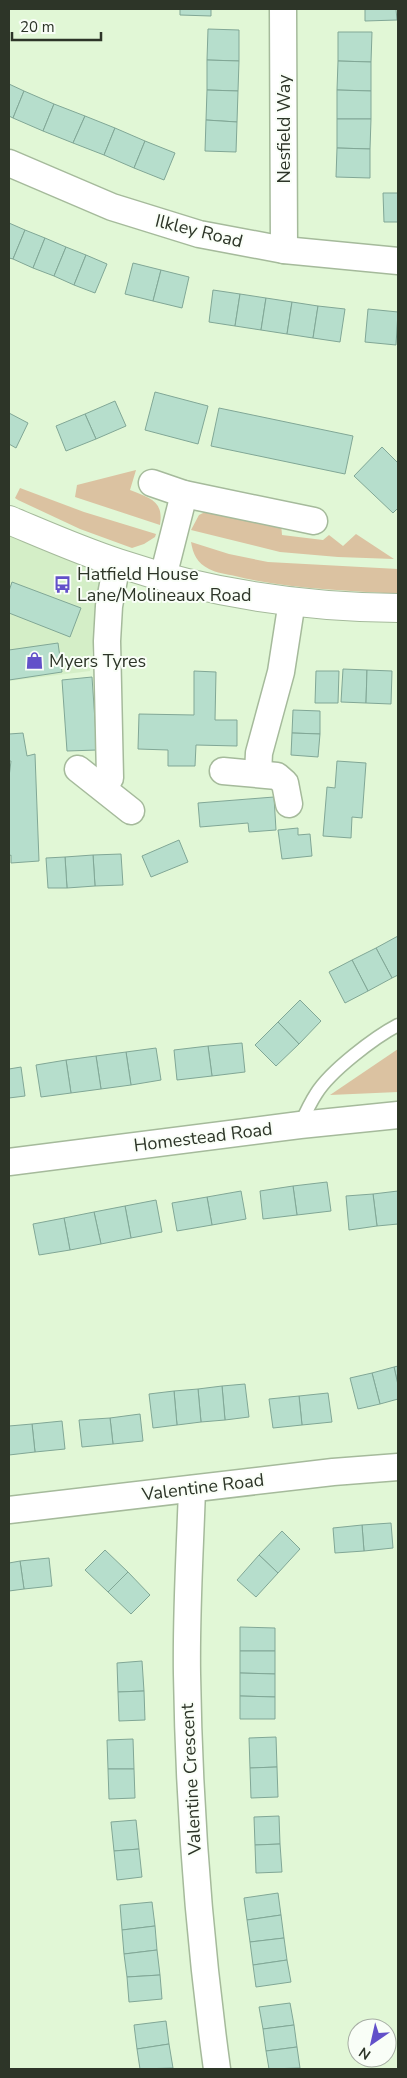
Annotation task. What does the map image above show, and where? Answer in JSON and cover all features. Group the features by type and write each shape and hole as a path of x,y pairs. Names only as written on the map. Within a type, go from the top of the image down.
{"street":[{"name":"Nesfield Way","path":"284,9 284,250"},
{"name":"Ilkley Road","path":"9,163 112,207 199,234 284,250 398,261"},
{"path":"152,483 184,494 314,520"},
{"path":"163,577 184,494"},
{"path":"9,520 117,563 163,577 292,601 398,608"},
{"path":"103,787 110,778 107,641 109,606 117,563"},
{"path":"258,773 259,752 281,672 292,601"},
{"path":"78,769 131,810"},
{"path":"223,771 277,776 285,783 288,804"},
{"name":"Homestead Road","path":"9,1162 300,1124 398,1115"},
{"name":"Valentine Road","path":"9,1510 192,1488 398,1467"},
{"name":"Valentine Crescent","path":"192,1488 187,1672 190,1792 207,1995 217,2069"}],"lane":[{"path":"300,1124 317,1092 346,1062 385,1032 398,1025"}],"shaded area":[{"path":"136,470 130,490 154,501 160,510 160,525 75,497 77,485"},
{"path":"20,488 84,512 156,534 155,537 144,544 132,548 80,529 18,500 15,498"},
{"path":"207,511 281,523 282,535 323,540 329,535 343,546 356,534 394,559 280,552 191,530 199,515"},
{"path":"9,535 101,572 90,671 9,681"},
{"path":"191,542 229,554 268,562 398,569 398,594 275,584 218,572 205,567 199,561 194,554"},
{"path":"398,1049 398,1092 330,1095"}],"building":[{"path":"180,9 211,9 211,16 180,15"},
{"path":"365,9 396,9 397,20 365,21"},
{"path":"208,29 239,30 239,61 207,60"},
{"path":"338,32 372,32 371,62 338,61"},
{"path":"207,60 239,61 238,91 207,90"},
{"path":"338,61 371,62 371,91 337,90"},
{"path":"9,84 24,91 13,118 9,116"},
{"path":"207,90 238,91 237,122 206,120"},
{"path":"337,90 371,91 371,119 337,119"},
{"path":"24,91 54,104 43,131 13,118"},
{"path":"54,104 85,116 73,143 43,131"},
{"path":"85,116 115,128 104,155 73,143"},
{"path":"337,119 371,119 370,149 337,148"},
{"path":"206,120 237,122 236,152 205,151"},
{"path":"115,128 145,141 134,168 104,155"},
{"path":"145,141 175,153 164,180 134,168"},
{"path":"337,148 370,149 370,178 336,177"},
{"path":"383,193 398,193 398,222 384,222"},
{"path":"9,223 25,230 13,259 9,258"},
{"path":"25,230 45,238 33,268 13,259"},
{"path":"45,238 66,247 54,276 33,268"},
{"path":"66,247 86,255 74,285 54,276"},
{"path":"86,255 107,264 95,293 74,285"},
{"path":"133,263 161,270 153,301 125,294"},
{"path":"161,270 189,277 182,308 153,301"},
{"path":"213,290 240,294 235,326 209,322"},
{"path":"240,294 266,298 261,330 235,326"},
{"path":"266,298 292,302 287,334 261,330"},
{"path":"292,302 318,306 313,338 287,334"},
{"path":"318,306 345,309 340,342 313,338"},
{"path":"368,309 398,312 396,345 365,342"},
{"path":"155,392 208,406 198,444 145,430"},
{"path":"115,401 126,426 96,439 85,414"},
{"path":"219,408 353,436 345,474 211,446"},
{"path":"9,413 28,423 16,448 9,444"},
{"path":"85,414 96,439 66,451 56,426"},
{"path":"382,447 398,463 398,508 393,513 354,476"},
{"path":"12,582 81,608 70,637 9,613 9,591"},
{"name":"Myers Tyres","path":"58,643 62,672 9,680 9,650"},
{"path":"343,669 367,670 366,703 341,702"},
{"path":"367,670 392,671 391,704 366,703"},
{"path":"194,671 216,672 215,720 237,720 237,746 196,745 195,766 168,766 168,750 138,749 139,714 194,715"},
{"path":"316,671 339,671 338,703 315,703"},
{"path":"92,677 97,750 67,751 62,680"},
{"path":"293,710 320,711 320,734 292,733"},
{"path":"23,733 27,756 35,754 39,861 11,863 11,855 9,856 9,777 11,761 9,761 9,734"},
{"path":"292,733 320,734 318,757 291,755"},
{"path":"337,761 366,763 362,818 352,817 351,838 323,836 327,787 335,788"},
{"path":"274,797 276,830 249,832 248,823 200,827 198,803"},
{"path":"298,828 298,835 310,834 312,856 282,859 278,830"},
{"path":"179,840 188,862 151,877 142,856"},
{"path":"121,854 123,885 95,886 93,855"},
{"path":"93,855 95,886 67,888 65,857"},
{"path":"65,857 67,888 48,888 46,858"},
{"path":"398,936 398,975 392,978 376,948"},
{"path":"376,948 392,978 368,991 352,960"},
{"path":"352,960 368,991 345,1003 329,972"},
{"path":"300,1000 321,1021 299,1044 278,1022"},
{"path":"278,1022 299,1044 276,1066 255,1045"},
{"path":"242,1043 245,1072 212,1076 208,1046"},
{"path":"208,1046 212,1076 177,1080 174,1050"},
{"path":"156,1048 161,1080 131,1085 126,1052"},
{"path":"126,1052 131,1085 101,1089 96,1056"},
{"path":"96,1056 101,1089 71,1093 66,1060"},
{"path":"66,1060 71,1093 41,1097 36,1065"},
{"path":"21,1067 25,1096 9,1098 9,1069"},
{"path":"327,1182 331,1211 297,1215 293,1186"},
{"path":"293,1186 297,1215 263,1219 260,1191"},
{"path":"241,1191 246,1219 212,1225 207,1197"},
{"path":"398,1191 398,1224 377,1226 373,1194"},
{"path":"373,1194 377,1226 349,1230 346,1196"},
{"path":"207,1197 212,1225 177,1231 172,1203"},
{"path":"156,1200 162,1232 131,1238 125,1206"},
{"path":"125,1206 131,1238 101,1244 94,1212"},
{"path":"94,1212 101,1244 70,1250 64,1218"},
{"path":"64,1218 70,1250 39,1255 33,1224"},
{"path":"398,1366 398,1385 394,1367"},
{"path":"394,1367 398,1385 398,1399 380,1404 372,1373"},
{"path":"372,1373 380,1404 358,1409 350,1378"},
{"path":"245,1384 249,1417 225,1420 222,1386"},
{"path":"222,1386 225,1420 201,1422 198,1389"},
{"path":"198,1389 201,1422 177,1425 174,1391"},
{"path":"174,1391 177,1425 153,1428 149,1394"},
{"path":"328,1393 332,1422 302,1425 299,1396"},
{"path":"299,1396 302,1425 273,1428 269,1399"},
{"path":"140,1414 143,1441 113,1444 110,1418"},
{"path":"110,1418 113,1444 82,1447 79,1420"},
{"path":"62,1421 65,1449 35,1452 32,1424"},
{"path":"32,1424 35,1452 9,1455 9,1426"},
{"path":"391,1523 393,1548 364,1551 362,1525"},
{"path":"362,1525 364,1551 335,1553 333,1528"},
{"path":"282,1531 300,1549 278,1573 259,1555"},
{"path":"105,1550 128,1572 108,1592 85,1570"},
{"path":"259,1555 278,1573 256,1597 237,1580"},
{"path":"49,1558 52,1586 24,1589 20,1561"},
{"path":"20,1561 24,1589 9,1591 9,1563"},
{"path":"128,1572 150,1595 131,1614 108,1592"},
{"path":"240,1627 275,1628 275,1651 240,1651"},
{"path":"240,1651 275,1651 275,1674 240,1673"},
{"path":"142,1661 144,1691 118,1692 117,1663"},
{"path":"240,1673 275,1674 275,1697 240,1696"},
{"path":"144,1691 145,1720 119,1721 118,1692"},
{"path":"240,1696 275,1697 275,1719 240,1719"},
{"path":"276,1737 277,1767 250,1768 249,1738"},
{"path":"133,1739 134,1769 108,1769 107,1740"},
{"path":"277,1767 278,1797 251,1798 250,1768"},
{"path":"108,1769 134,1769 135,1798 109,1799"},
{"path":"279,1816 280,1844 255,1845 254,1817"},
{"path":"136,1820 139,1849 114,1851 111,1822"},
{"path":"280,1844 282,1872 256,1873 255,1845"},
{"path":"139,1849 142,1877 117,1880 114,1851"},
{"path":"278,1893 281,1915 247,1920 244,1898"},
{"path":"152,1902 155,1926 122,1930 120,1905"},
{"path":"281,1915 284,1938 250,1942 247,1920"},
{"path":"155,1926 157,1950 124,1954 122,1930"},
{"path":"284,1938 287,1960 253,1965 250,1942"},
{"path":"157,1950 160,1975 127,1977 124,1954"},
{"path":"287,1960 291,1982 256,1987 253,1965"},
{"path":"160,1975 162,1999 129,2002 127,1977"},
{"path":"290,2003 294,2025 263,2029 259,2007"},
{"path":"166,2021 169,2044 137,2049 134,2025"},
{"path":"294,2025 297,2047 266,2051 263,2029"},
{"path":"169,2044 173,2068 140,2069 137,2049"},
{"path":"297,2047 300,2068 269,2069 266,2051"}],"place":[{"name":"Hatfield House Lane/Molineaux Road","path":"63,584"},
{"name":"Myers Tyres","path":"35,661"}]}
